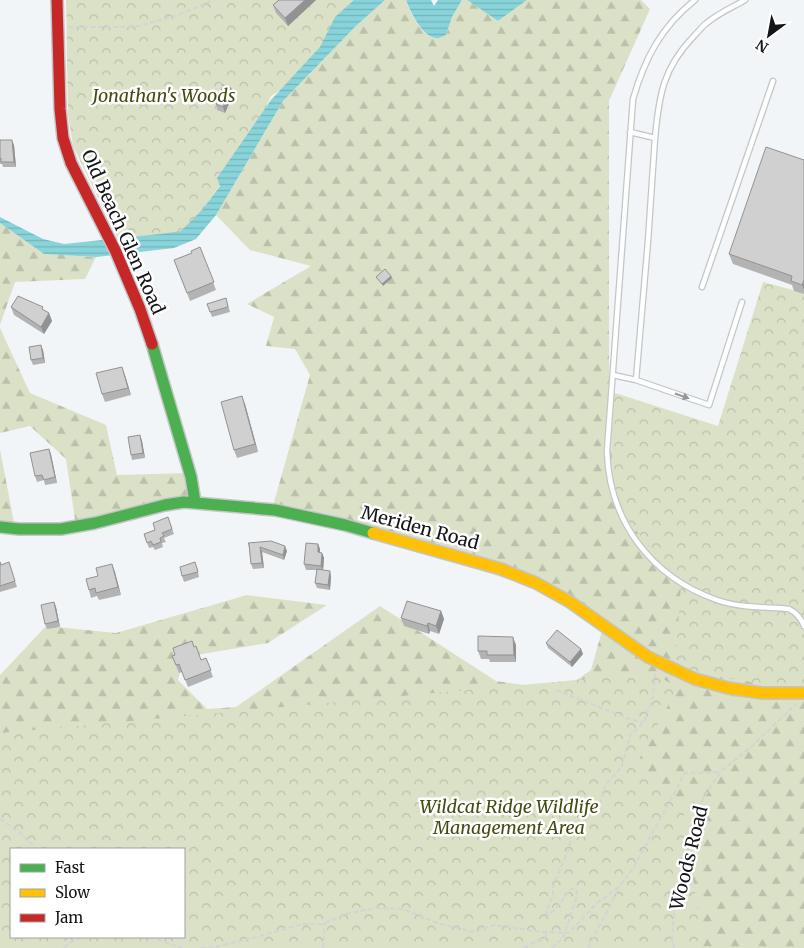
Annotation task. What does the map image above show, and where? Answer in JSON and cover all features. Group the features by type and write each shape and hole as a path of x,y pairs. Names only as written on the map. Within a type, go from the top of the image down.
{"street":[{"name":"Old Beach Glen Road","path":"56,0 60,109 63,138 71,163 122,265 140,309 163,378 195,502"},
{"name":"Meriden Road","path":"0,527 61,529 184,502 275,510 312,517 501,569 536,583 570,602 648,657 695,679 728,688 762,692 804,693"}],"lane":[{"path":"695,0 678,13 666,28 645,62 633,99 607,466 618,510 628,529 639,545 666,572 718,601 733,604 789,608 801,618 804,626"},
{"path":"636,380 658,106 664,82 674,61 688,42 707,22 745,0"},
{"path":"702,287 773,81"},
{"path":"630,132 655,138"},
{"path":"613,375 636,380 709,405 742,302"}],"path":[{"path":"57,27 134,27 175,16 214,0"},
{"path":"552,948 562,938 570,921 577,892 572,888 552,914 548,915 546,912 553,895 553,886 568,850 571,836 602,799 605,786 622,766 630,735 644,722 653,697 656,670 648,657"},
{"path":"556,690 632,720 644,722"},
{"name":"Woods Road","path":"674,948 672,940 675,902 698,807 720,772 751,747 797,703"},
{"path":"588,948 619,887 634,867 685,773 720,772"},
{"path":"0,819 19,832 36,848"},
{"path":"202,948 210,948 257,937 302,924 325,923 346,914 376,908 403,908 437,923 474,932 494,925 515,929 568,933 581,922 596,904 619,887"},
{"path":"323,948 325,923"},
{"path":"524,948 546,936 546,932"},
{"path":"64,948 69,943 80,938"},
{"path":"152,938 174,947 182,948"}],"green space":[{"name":"Jonathan's Woods","path":"66,0 365,0 294,82 271,96 250,142 194,222 166,241 123,249 73,146 68,115"},
{"path":"385,0 406,0 421,28 429,36 436,38 446,35 452,17 462,0 467,0 498,21 527,0 641,0 650,9 609,101 609,391 614,504 804,691 804,948 0,948 0,675 46,626 116,633 247,595 327,605 268,643 184,657 178,680 207,709 236,707 380,606 496,681 562,690 591,670 603,627 545,591 363,532 272,509 310,375 295,349 266,346 274,317 247,304 311,266 250,250 216,215 283,101 356,26"},
{"path":"0,223 44,254 96,257 85,279 15,282 0,325"},
{"path":"763,282 804,293 804,691 675,669 681,584 614,504 609,391 718,426"},
{"path":"0,328 30,393 106,425 117,475 189,473 192,501 76,526 66,459 30,426 0,433"},
{"path":"0,449 15,528 0,526"},
{"name":"Wildcat Ridge Wildlife Management Area","path":"651,673 678,687 635,767 682,801 703,948 0,948 0,733"}],"water":[{"path":"354,0 385,0 356,26 283,101 216,215 196,239 174,248 96,257 44,254 0,223 0,217 43,239 64,244 181,231 202,210 220,186 217,178 271,100 320,47 335,17"},
{"path":"406,0 431,0 434,6 438,0 462,0 452,17 446,35 436,38 430,36 421,28"},
{"path":"467,0 527,0 498,21"}],"building":[{"path":"279,0 305,0 285,18 273,5"},
{"path":"223,85 231,88 223,107 216,104"},
{"path":"0,140 12,140 14,162 1,162"},
{"path":"766,147 804,160 804,280 802,285 791,281 792,276 729,254"},
{"path":"200,247 214,282 187,293 174,260 192,253 191,251"},
{"path":"385,269 391,276 382,284 376,277"},
{"path":"18,296 43,307 42,309 49,313 41,327 11,307"},
{"path":"226,298 228,307 210,312 207,304"},
{"path":"41,345 43,358 31,360 29,347"},
{"path":"122,367 128,388 102,394 96,373"},
{"path":"242,396 255,444 234,450 221,402"},
{"path":"140,435 143,453 131,455 128,437"},
{"path":"49,449 55,477 44,480 42,475 35,476 30,453"},
{"path":"168,517 172,529 162,533 164,536 160,538 161,542 153,545 151,541 147,543 144,534 155,530 153,523"},
{"path":"271,541 285,546 283,555 260,547 262,563 251,564 248,543"},
{"path":"306,543 318,544 318,552 322,553 321,566 304,564"},
{"path":"0,562 1,565 9,562 15,581 0,586"},
{"path":"195,562 198,572 182,576 180,567"},
{"path":"112,564 118,587 96,593 95,588 89,590 86,579 98,576 96,568"},
{"path":"317,569 330,571 328,585 315,583"},
{"path":"407,601 441,611 436,626 428,623 427,626 401,618"},
{"path":"54,602 58,621 45,624 41,605"},
{"path":"557,630 581,649 570,662 546,643"},
{"path":"478,636 513,637 514,655 487,655 487,651 478,651"},
{"path":"192,641 201,660 206,658 211,670 185,680 179,664 176,665 172,656 175,655 173,648"}],"traffic: fast":[{"path":"152,344 191,477 195,502"},
{"path":"0,527 61,529 184,502 275,510 373,533"}],"traffic: slow":[{"path":"373,533 501,569 536,583 570,602 648,657 695,679 728,688 762,693 804,693"}],"traffic: jam":[{"path":"57,0 60,109 63,138 71,163 116,252 140,309 152,344"}]}
